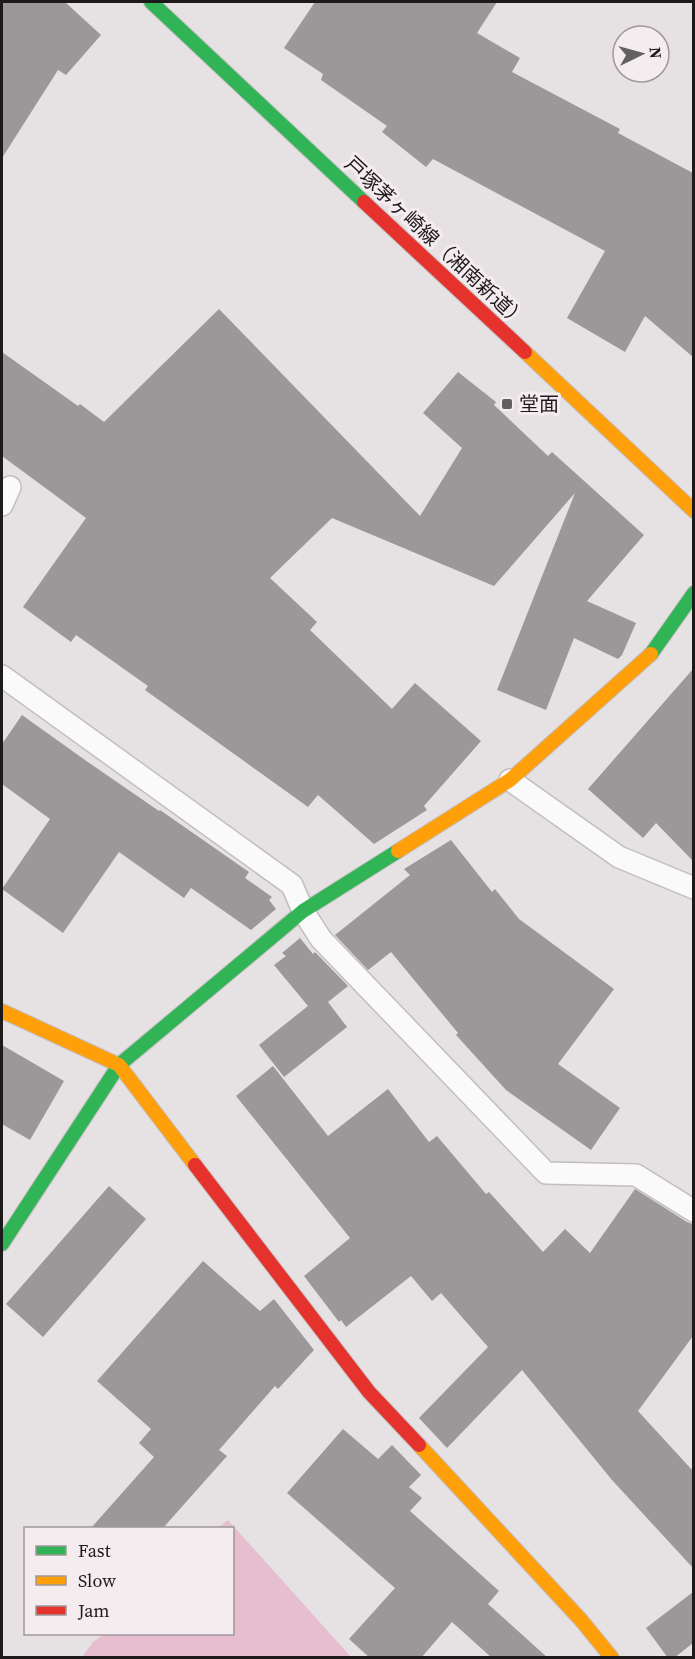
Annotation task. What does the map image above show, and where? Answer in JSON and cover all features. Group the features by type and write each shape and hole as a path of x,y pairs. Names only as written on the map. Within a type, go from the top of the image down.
{"street":[{"name":"戸塚茅ヶ崎線（湘南新道）","path":"151,2 693,511"},
{"path":"2,1244 118,1065 303,911 510,780 652,654 693,593"},
{"path":"2,1011 118,1065 369,1392 582,1620 612,1658"}],"lane":[{"path":"2,676 292,885 303,911 321,939 546,1173 636,1175 693,1211"},
{"path":"510,780 619,856 693,888"}],"shaded area":[{"path":"228,1520 351,1657 82,1657 93,1642 103,1635 234,1635 234,1527 219,1527"}],"building":[{"path":"2,2 65,2 101,35 66,75 58,70 2,158"},
{"path":"315,2 497,2 477,33 520,58 512,72 620,129 618,133 693,173 693,357 645,316 625,352 567,318 605,251 433,159 426,167 382,132 387,126 321,80 323,74 284,48"},
{"path":"219,309 420,516 462,448 423,413 458,372 496,402 494,405 548,456 552,452 644,535 587,601 636,623 622,655 618,659 574,638 546,710 497,690 575,493 494,586 332,518 270,578 317,622 310,630 392,709 415,683 481,741 424,806 427,810 374,844 318,795 308,807 145,690 148,686 76,635 71,642 23,607 86,518 2,456 2,352 104,422"},
{"path":"693,669 693,861 656,823 643,838 588,789"},
{"path":"22,715 249,872 245,878 272,897 269,900 276,909 251,930 191,888 184,898 119,852 63,933 2,889 50,819 2,784 2,744"},
{"path":"451,840 492,892 495,889 519,919 614,989 558,1064 620,1108 591,1150 506,1090 456,1035 458,1033 391,952 368,970 335,935 410,875 404,869"},
{"path":"300,938 313,954 315,952 348,986 328,1002 347,1027 284,1077 259,1045 308,1006 274,965 286,956 282,953"},
{"path":"2,1045 64,1081 30,1140 2,1124"},
{"path":"273,1066 328,1136 388,1089 429,1142 437,1136 486,1194 489,1192 543,1252 565,1229 590,1253 635,1189 693,1224 693,1336 638,1411 693,1471 693,1568 612,1480 522,1370 447,1448 419,1418 488,1347 441,1293 432,1301 411,1276 346,1327 341,1320 339,1322 304,1276 350,1238 236,1096"},
{"path":"109,1186 146,1219 43,1337 6,1304"},
{"path":"203,1261 260,1311 274,1299 314,1350 278,1389 275,1386 219,1450 227,1456 164,1527 92,1527 154,1457 139,1443 151,1429 97,1381"},
{"path":"343,1429 378,1459 392,1445 421,1475 409,1487 422,1498 410,1511 499,1591 488,1604 548,1658 492,1658 452,1622 421,1658 370,1658 349,1639 395,1588 287,1493"},
{"path":"693,1592 693,1643 674,1658 668,1658 646,1628"}],"traffic: fast":[{"path":"151,2 364,202"},
{"path":"651,654 694,593"},
{"path":"2,1244 119,1065 303,911 398,851"}],"traffic: slow":[{"path":"525,352 694,511"},
{"path":"398,851 510,780 651,654"},
{"path":"2,1011 119,1065 195,1165"},
{"path":"419,1445 581,1620 612,1658"}],"traffic: jam":[{"path":"364,202 525,352"},
{"path":"195,1165 369,1392 419,1445"}],"place":[{"name":"堂面","path":"507,404"}]}
